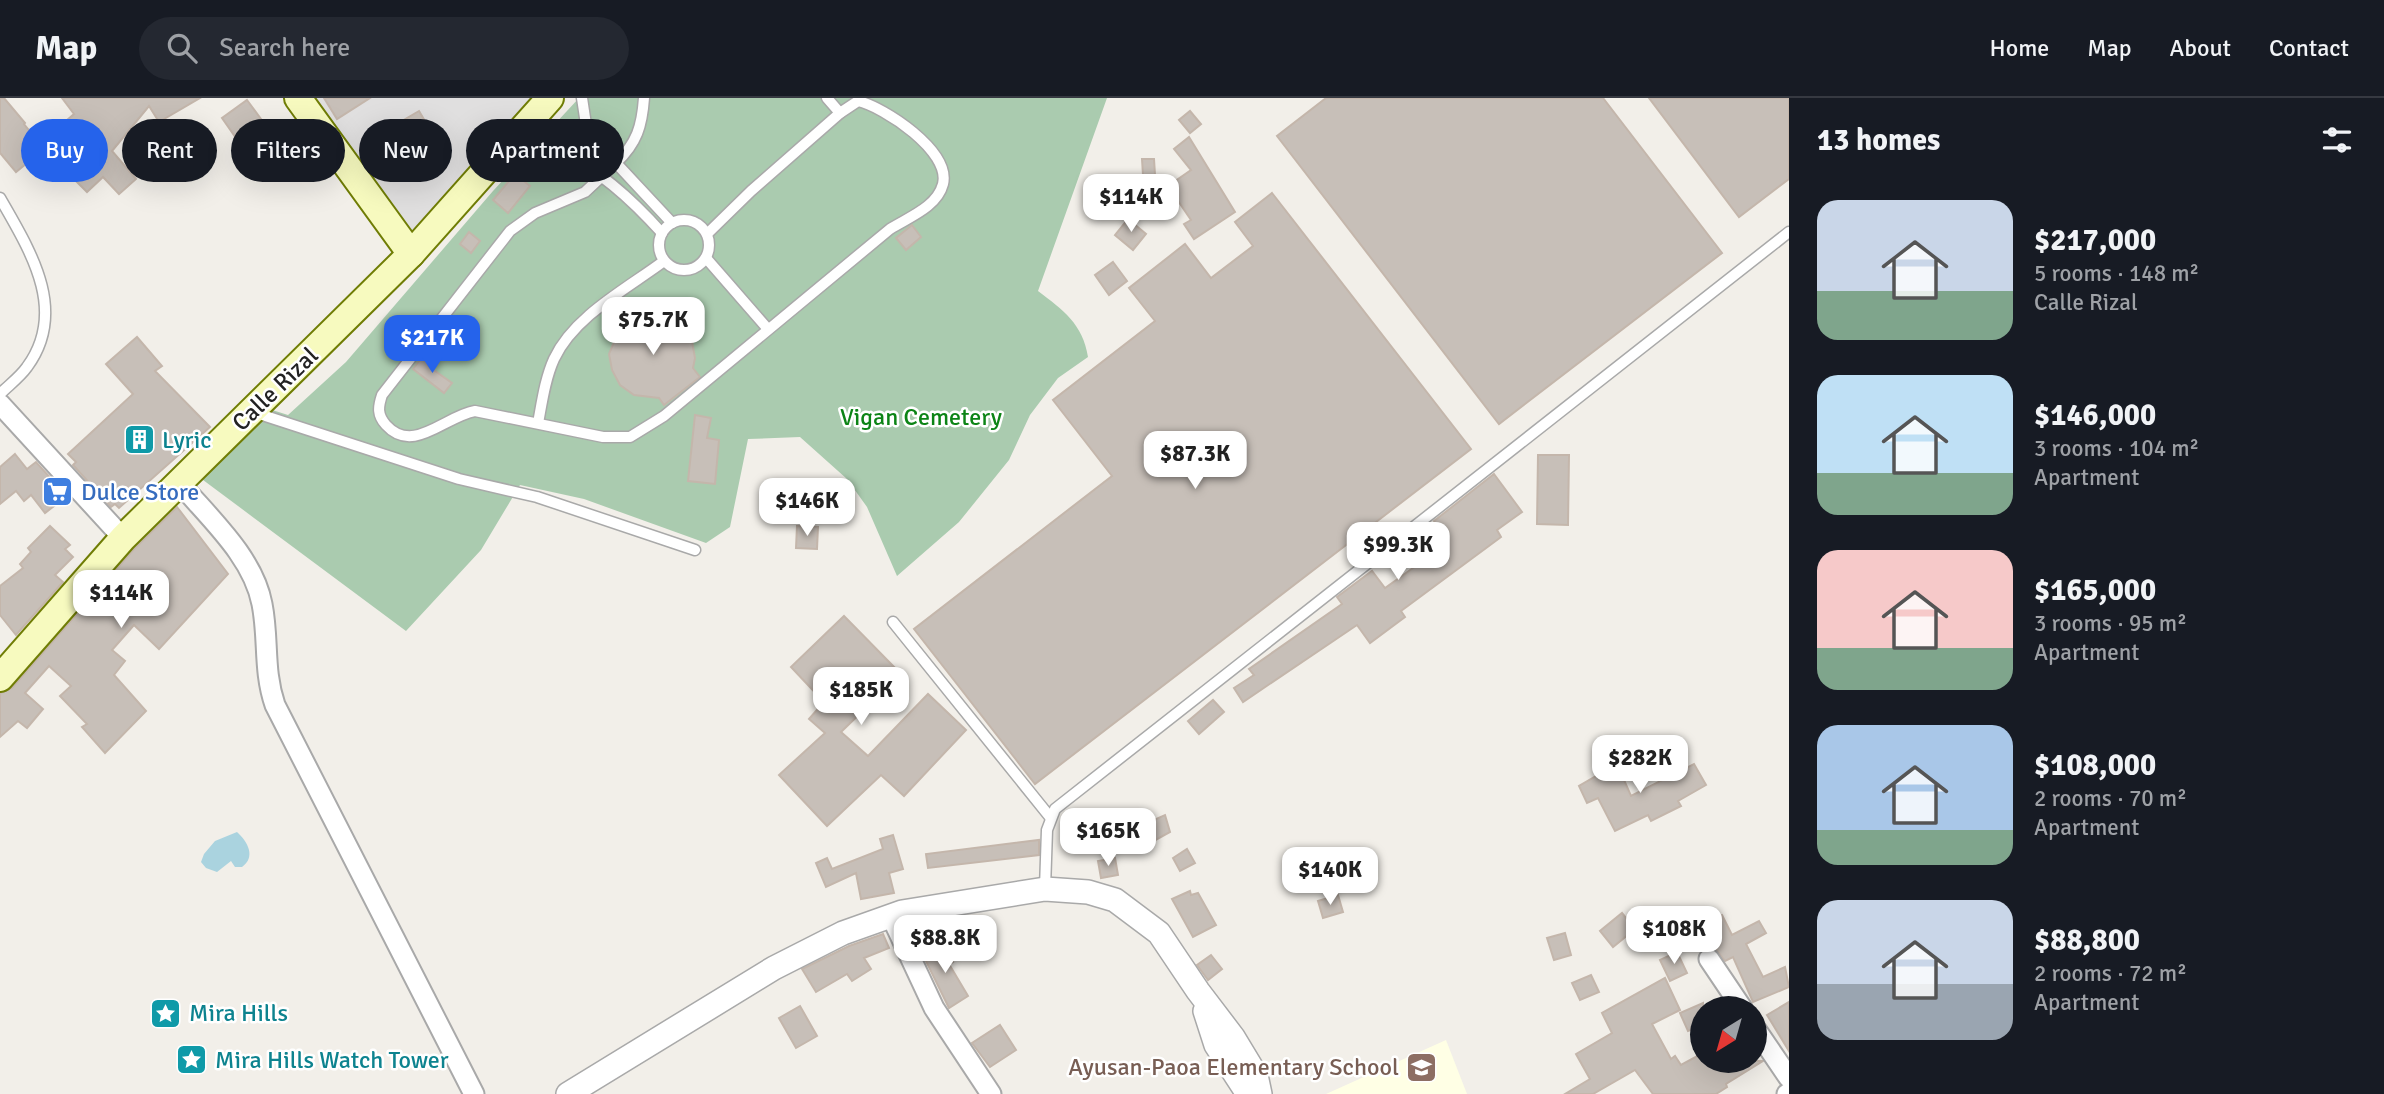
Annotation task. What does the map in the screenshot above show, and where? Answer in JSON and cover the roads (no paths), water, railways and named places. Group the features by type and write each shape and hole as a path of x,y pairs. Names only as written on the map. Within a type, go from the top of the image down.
{"main road":[{"path":"298,98 411,254"},
{"name":"Calle Rizal","path":"530,119 550,98"},
{"name":"Calle Rizal","path":"0,678 123,538 411,254 473,182"}],"street":[{"path":"0,404 123,538"},
{"path":"178,481 242,558 255,581 262,605 265,666 275,705 474,1094"},
{"path":"568,1094 774,968 843,933 891,916 977,898 1045,889 1088,892 1115,900 1159,933 1198,991 1251,1087"},
{"path":"891,916 934,1008 990,1094"},
{"path":"1709,959 1734,996"},
{"path":"1768,1047 1789,1078"}],"lane":[{"path":"582,98 585,119"},
{"path":"624,156 639,133 643,98"},
{"path":"827,98 840,113"},
{"path":"596,182 585,192 535,213 510,231 382,395 378,408 382,420 391,431 405,438 419,436 465,413 475,411 603,437 630,437 664,416 767,328 890,229 928,206 943,185 940,163 928,147 888,112 858,101 840,113 707,234"},
{"path":"624,172 672,223"},
{"path":"607,182 640,208 662,233"},
{"path":"0,198 37,264 45,300 40,337 28,367 0,394"},
{"path":"694,222 707,234 709,242 706,258 689,270 671,267 664,261 659,242 662,233 672,223 694,222"},
{"path":"1045,889 1050,817 1055,809 1789,232"},
{"path":"706,258 767,328"},
{"path":"538,423 554,360 563,343 580,324 664,261"},
{"path":"253,412 458,479 537,497 695,550"},
{"path":"894,622 1050,817"}],"water":[{"path":"237,832 249,850 246,863 242,867 235,867 231,861 217,872 206,868 201,862 215,841"}],"place":[{"name":"Lyric","path":"139,440"},
{"name":"Dulce Store","path":"58,492"},
{"name":"Mira Hills","path":"166,1013"},
{"name":"Mira Hills Watch Tower","path":"192,1060"},
{"name":"Ayusan-Paoa Elementary School","path":"1422,1067"}],"park label":[{"name":"Vigan Cemetery","path":"921,417"}]}
